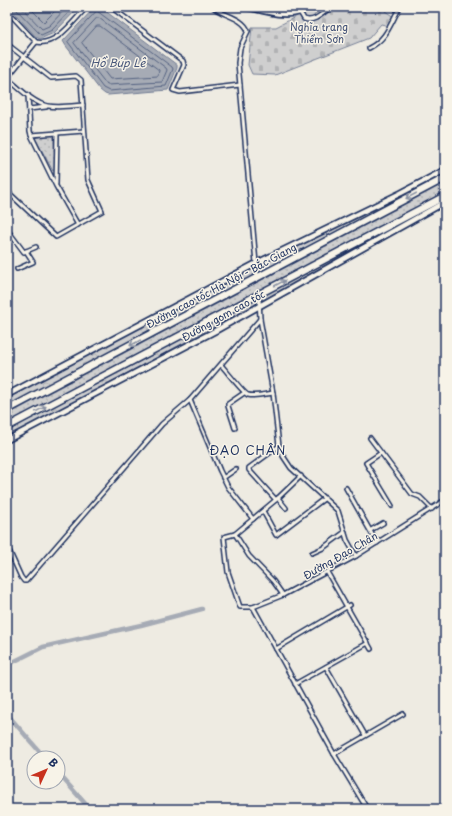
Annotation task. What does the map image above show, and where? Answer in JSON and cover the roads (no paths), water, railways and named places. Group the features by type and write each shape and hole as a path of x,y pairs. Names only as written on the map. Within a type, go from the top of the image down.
{"highway":[{"name":"Đường cao tốc Hà Nội - Bắc Giang","path":"7,410 445,178"},
{"path":"7,428 445,196"}],"main road":[{"path":"248,7 273,14 292,14 300,10"},
{"path":"7,395 257,263 400,194 445,170"},
{"name":"Đường gom cao tốc","path":"7,440 147,367 445,202"}],"street":[{"path":"7,11 36,42 46,43 61,34 87,7"},
{"path":"111,7 183,62 184,65 173,90 180,92 240,85"},
{"path":"213,7 243,24 248,31 240,48 240,85 257,274"},
{"path":"300,10 304,18 309,20 314,19 332,7"},
{"path":"369,48 381,41 385,36 400,7"},
{"path":"36,42 23,56 7,78 37,102 50,106"},
{"path":"7,44 51,78 76,76 80,78 82,82 88,180 102,211 56,237 7,191"},
{"path":"28,95 30,131 56,186 78,225"},
{"path":"29,108 83,105"},
{"path":"32,135 84,131"},
{"path":"56,186 57,134"},
{"path":"7,233 9,232 24,252 26,251 33,262 17,269"},
{"path":"26,251 36,247"},
{"path":"259,298 260,319 282,456 286,462 338,511 347,540 356,556"},
{"path":"7,546 21,577 24,581 26,581 162,424 190,400 260,319"},
{"path":"221,365 244,393 249,396 273,393"},
{"path":"235,428 228,404 244,393"},
{"path":"190,400 223,478 228,487 254,519"},
{"path":"370,438 412,494 420,496 432,509"},
{"path":"280,446 249,468 286,508"},
{"path":"381,453 366,463 392,506"},
{"path":"223,478 236,469"},
{"path":"301,476 254,519 235,534 224,537 228,572 240,607 253,607 364,808 372,809"},
{"path":"346,488 377,543"},
{"path":"263,511 276,535 325,498"},
{"name":"Đường Đạo Chân","path":"253,607 283,595 356,556 445,500"},
{"path":"370,530 383,523"},
{"path":"312,553 323,548 345,532"},
{"path":"235,534 249,556 273,581 283,595"},
{"path":"327,572 349,606 371,649"},
{"path":"276,648 349,606"},
{"path":"295,684 368,643"},
{"path":"326,667 365,735"},
{"path":"334,754 403,714"},
{"path":"440,809 445,804"}],"water":[{"path":"9,7 79,7 54,33 40,39 36,37"},
{"name":"Hồ Búp Lê","path":"95,7 100,7 177,65 168,90 108,95 100,90 63,41"}],"waterway":[{"path":"7,665 43,647 141,625 202,609"},
{"path":"7,714 38,750"},
{"path":"66,782 90,809"}],"tunnel":[{"path":"257,278 259,294"}],"district":[{"name":"ĐẠO CHÂN","path":"248,450"}],"park label":[{"name":"Nghĩa trang Thiềm Sơn","path":"319,32"}]}
